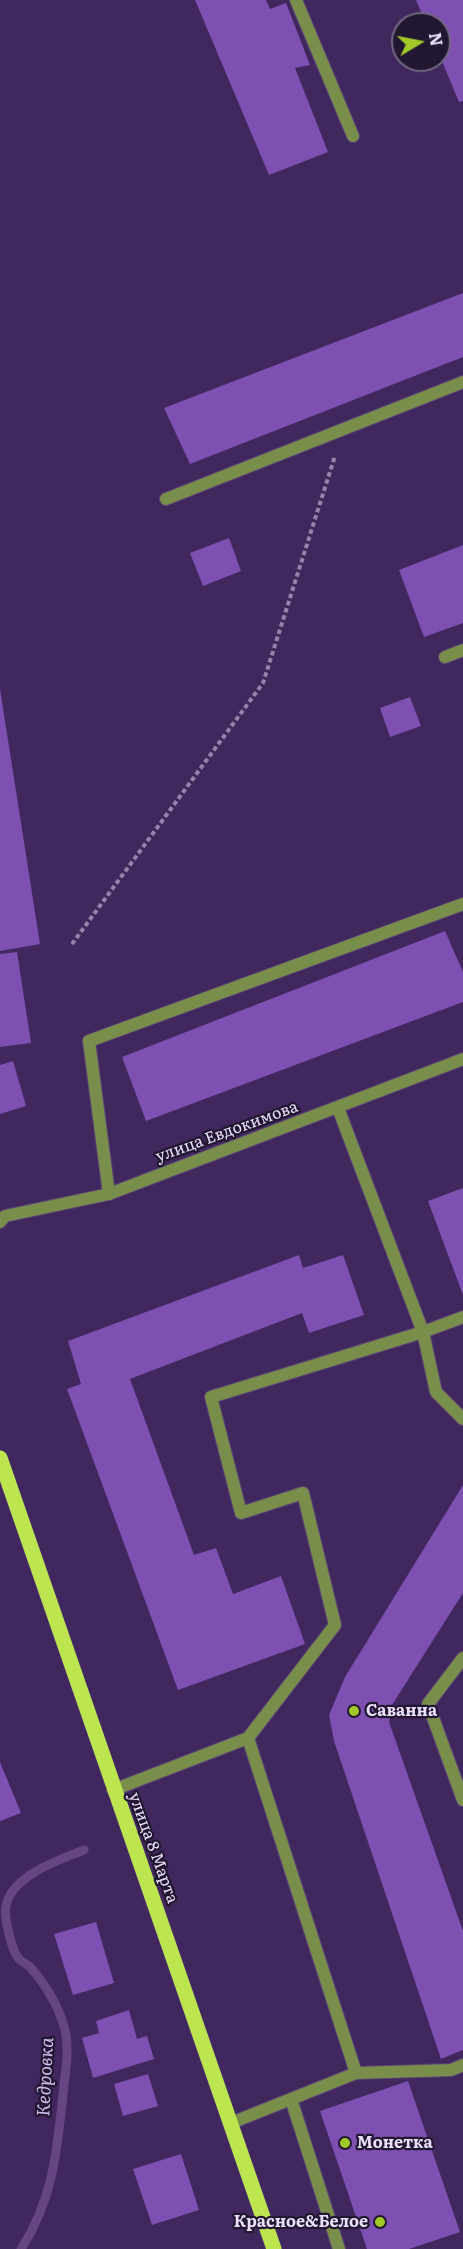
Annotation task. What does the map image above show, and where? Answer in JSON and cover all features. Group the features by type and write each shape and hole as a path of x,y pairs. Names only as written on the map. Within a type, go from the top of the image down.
{"main road":[{"name":"улица 8 Марта","path":"0,1458 67,1647 113,1790 274,2249"}],"street":[{"path":"296,0 353,136"},
{"path":"166,499 463,382"},
{"path":"446,657 463,650"},
{"path":"109,1194 89,1041 463,904"},
{"name":"улица Евдокимова","path":"0,1222 5,1216 109,1194 463,1059"},
{"path":"338,1108 423,1332 436,1392 463,1419"},
{"path":"113,1790 248,1738 335,1625 303,1493 241,1513 211,1397 423,1332 463,1317"},
{"path":"463,1658 428,1704 463,1800"},
{"path":"248,1738 356,2073"},
{"path":"231,2123 356,2073 451,2070 463,2065"},
{"path":"291,2099 339,2249"}],"path":[{"path":"72,944 263,683 343,429"}],"building":[{"path":"195,0 266,0 270,9 286,3 310,65 295,68 328,152 269,175"},
{"path":"416,0 463,0 463,101 459,102 446,72 451,72 451,12 421,12"},
{"path":"463,293 463,357 190,464 164,408"},
{"path":"229,538 241,571 203,586 190,553"},
{"path":"463,545 463,623 424,637 399,570"},
{"path":"0,689 40,944 0,951"},
{"path":"410,697 421,726 390,737 380,708"},
{"path":"445,931 463,972 463,1002 146,1121 122,1057"},
{"path":"17,952 31,1043 0,1047 0,954"},
{"path":"13,1061 26,1106 0,1114 0,1065"},
{"path":"463,1188 463,1295 428,1201"},
{"path":"299,1255 303,1268 343,1255 364,1315 309,1333 302,1313 130,1379 194,1555 216,1548 233,1594 281,1576 305,1644 178,1690 67,1389 81,1384 68,1341"},
{"path":"463,1485 463,1593 392,1705 389,1722 463,1931 463,2050 441,2059 334,1741 329,1715 345,1677"},
{"path":"0,1762 21,1813 0,1821"},
{"path":"96,1922 114,1983 73,1995 54,1934"},
{"path":"129,2010 137,2039 147,2036 154,2059 93,2078 82,2038 99,2033 96,2021"},
{"path":"148,2074 158,2106 123,2116 114,2084"},
{"path":"408,2081 460,2232 409,2249 367,2249 320,2111"},
{"path":"181,2154 199,2210 152,2225 133,2169"}],"waterway":[{"name":"Кедровка","path":"21,2249 40,2212 52,2174 67,2062 67,2045 62,2021 47,1989 29,1966 19,1959 13,1949 5,1912 6,1905 19,1883 51,1863 84,1850"}],"place":[{"name":"Саванна","path":"354,1711"},
{"name":"Монетка","path":"345,2143"},
{"name":"Красное&Белое","path":"380,2222"}]}
